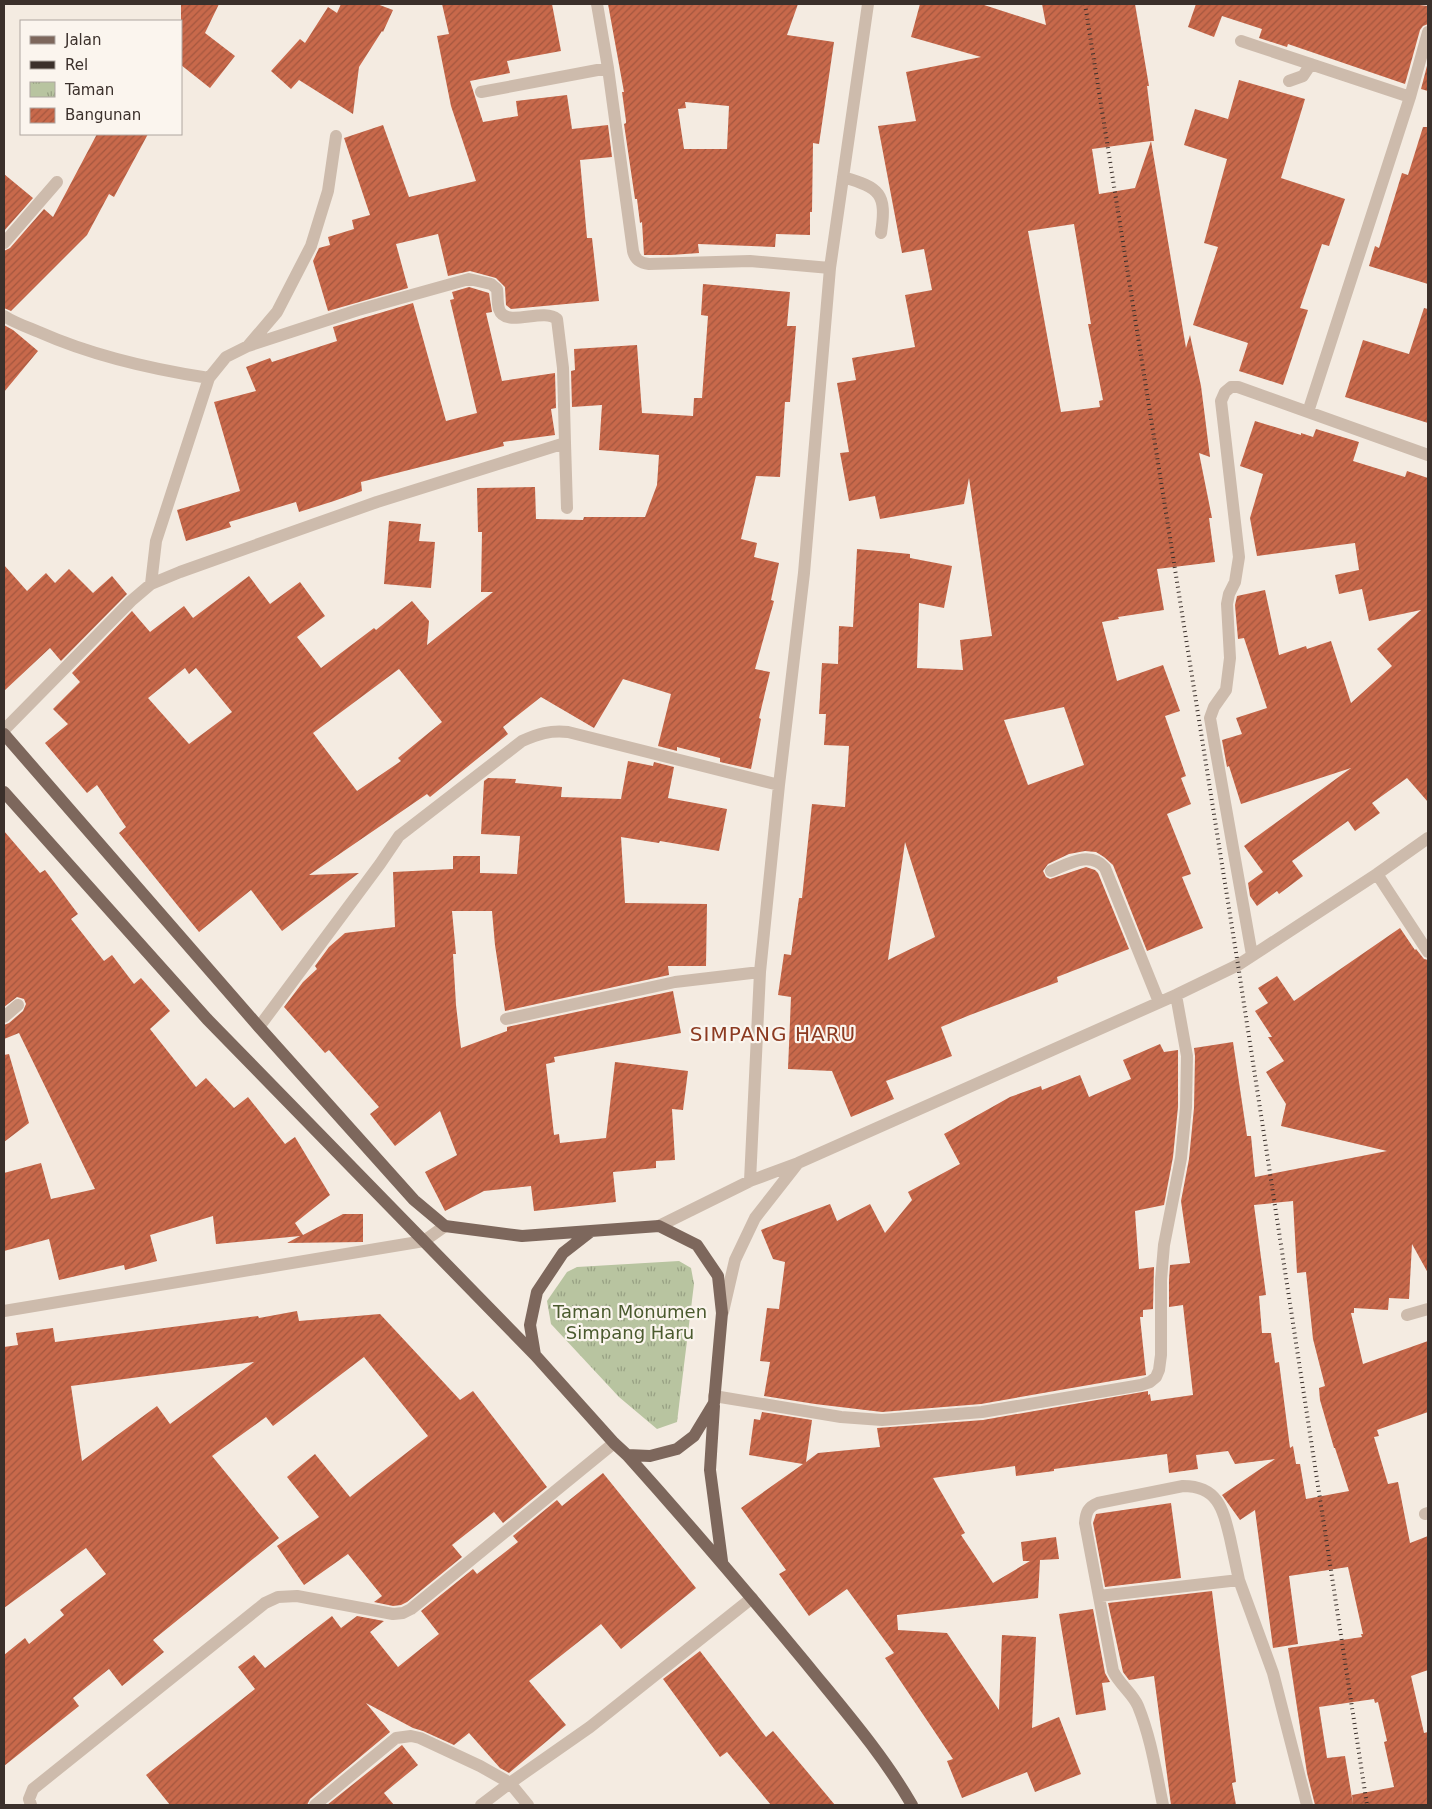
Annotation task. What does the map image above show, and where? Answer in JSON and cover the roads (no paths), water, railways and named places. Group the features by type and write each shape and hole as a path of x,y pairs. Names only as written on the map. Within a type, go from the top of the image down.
{"main road":[{"path":"4,734 259,1028 414,1200 445,1226 522,1236 659,1226 697,1245 718,1276 722,1313 710,1470 722,1561"},
{"path":"4,792 207,1019 535,1355 614,1444 627,1455 722,1561 861,1730 894,1774 912,1805"},
{"path":"535,1355 530,1325 537,1292 563,1253 590,1232"},
{"path":"627,1455 650,1456 677,1449 694,1436 714,1400"}],"street":[{"path":"597,4 608,68 632,251 637,260 643,264 750,262 830,268"},
{"path":"750,1181 760,972 779,785 804,573 830,268 868,4"},
{"path":"1308,412 1410,97 1428,32"},
{"path":"1241,41 1410,97"},
{"path":"1289,81 1303,76 1311,64"},
{"path":"481,92 608,68"},
{"path":"248,346 277,312 311,246 328,191 336,136"},
{"path":"843,177 866,184 875,190 883,206 881,233"},
{"path":"4,243 57,182"},
{"path":"151,584 156,541 209,378 226,357 248,346 358,310 468,279 490,284 497,290 499,311 505,317 547,314 557,319 564,368 567,508"},
{"path":"4,316 49,337 99,355 158,370 209,378"},
{"path":"1252,955 1210,718 1214,707 1226,690 1230,658 1227,604 1229,594 1235,582 1239,557 1221,400 1225,392 1231,387 1238,387 1428,454"},
{"path":"4,730 131,601 151,584 377,502 565,443"},
{"path":"259,1028 399,836 522,741 537,734 553,730 568,732 779,785"},
{"path":"659,1226 750,1181 798,1163 1176,995 1238,965 1377,874 1428,838"},
{"path":"1051,871 1090,858 1105,868 1159,1002"},
{"path":"1377,874 1428,952"},
{"path":"506,1019 675,982 760,972"},
{"path":"714,1400 841,1417 882,1420 982,1412 1141,1385 1150,1382 1156,1377 1161,1355 1164,1245 1181,1158 1186,1107 1187,1056 1176,995"},
{"path":"4,1018 18,1006"},
{"path":"722,1313 735,1260 755,1218 798,1163"},
{"path":"4,1311 424,1241 445,1226"},
{"path":"1407,1315 1428,1309"},
{"path":"31,1805 29,1799 32,1789 265,1603 278,1597 297,1596 393,1614 411,1610 614,1444"},
{"path":"1163,1805 1152,1748 1137,1704 1122,1686 1113,1671 1085,1523 1086,1514 1090,1506 1098,1503 1184,1486 1195,1486 1203,1489 1216,1499 1224,1512 1239,1580 1273,1673 1307,1805"},
{"path":"1099,1596 1239,1580"},
{"path":"481,1805 590,1727 752,1598"},
{"path":"315,1805 396,1738 411,1736 420,1738 480,1766 510,1783 528,1805"}],"railway":[{"path":"1085,4 1238,965 1367,1805"}],"district":[{"name":"SIMPANG HARU","path":"773,1034"}],"park label":[{"name":"Taman Monumen Simpang Haru","path":"630,1322"}]}
